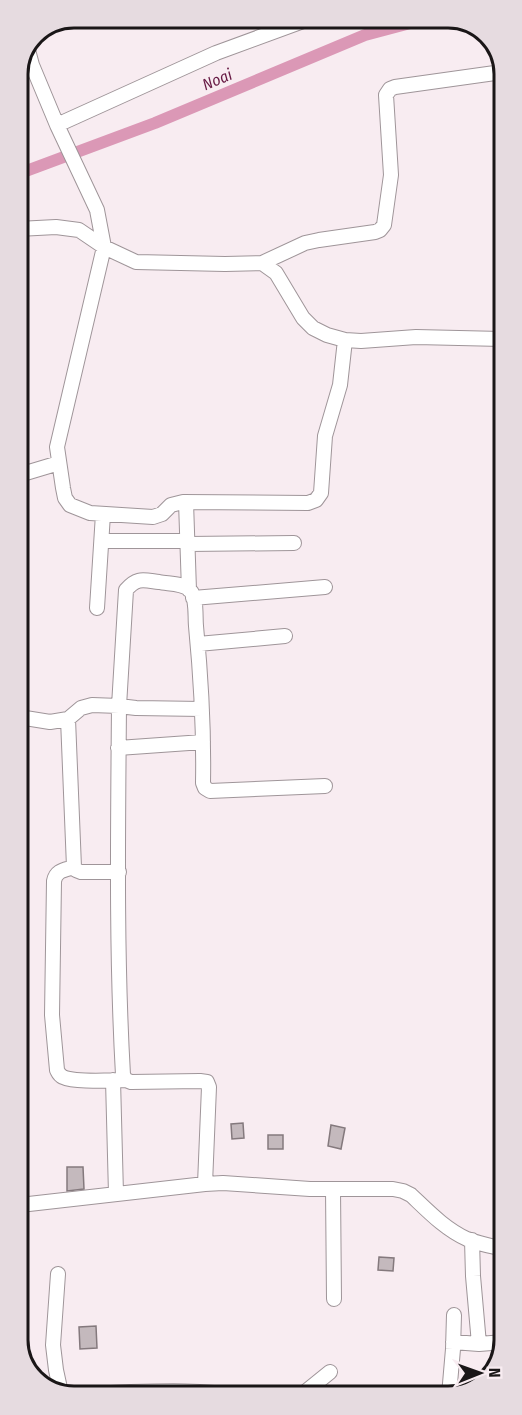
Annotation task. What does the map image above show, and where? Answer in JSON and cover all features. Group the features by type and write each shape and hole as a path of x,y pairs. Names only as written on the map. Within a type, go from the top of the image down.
{"street":[{"path":"58,128 216,53 283,29"},
{"path":"31,61 58,128 97,210 104,247 57,447 65,498 70,505 90,513 153,517 162,514 171,505 186,502 308,503 316,500 321,493 325,436 340,385 345,340"},
{"path":"29,228 56,227 79,230 104,247 136,262 225,264 262,263 304,243 375,232 384,225 391,175 386,95 390,88 494,73"},
{"path":"262,263 276,273 303,318 313,328 327,335 361,341 416,337 494,339"},
{"path":"29,472 59,463"},
{"path":"186,502 191,594 198,644 205,788 210,791 325,786"},
{"path":"97,608 103,514"},
{"path":"102,541 294,543"},
{"path":"116,1194 120,1080 123,1075 118,706 126,590 133,582 142,580 183,586 191,594 325,587"},
{"path":"198,644 285,636"},
{"path":"28,719 50,722 68,720 81,708 92,705 202,709"},
{"path":"68,720 74,867 81,872 119,872"},
{"path":"118,748 203,742"},
{"path":"74,867 58,872 54,881 52,1015 57,1070 60,1076 79,1080 207,1082 209,1087 205,1184"},
{"path":"28,1204 223,1183 333,1189 393,1189 411,1195 452,1230 472,1240 494,1246"},
{"path":"333,1189 334,1299"},
{"path":"472,1240 479,1344"},
{"path":"58,1274 53,1345 59,1384"},
{"path":"450,1386 454,1315"},
{"path":"453,1342 494,1343"},
{"path":"313,1386 330,1372"}],"building":[{"path":"243,1123 244,1138 232,1139 231,1124"},
{"path":"331,1125 345,1128 341,1149 328,1146"},
{"path":"268,1135 283,1135 283,1149 268,1149"},
{"path":"67,1167 83,1167 84,1189 67,1191"},
{"path":"379,1257 394,1258 393,1271 378,1270"},
{"path":"96,1326 97,1348 80,1349 79,1327"}],"waterway":[{"name":"Noai","path":"29,170 155,123 365,35 388,29"}]}
